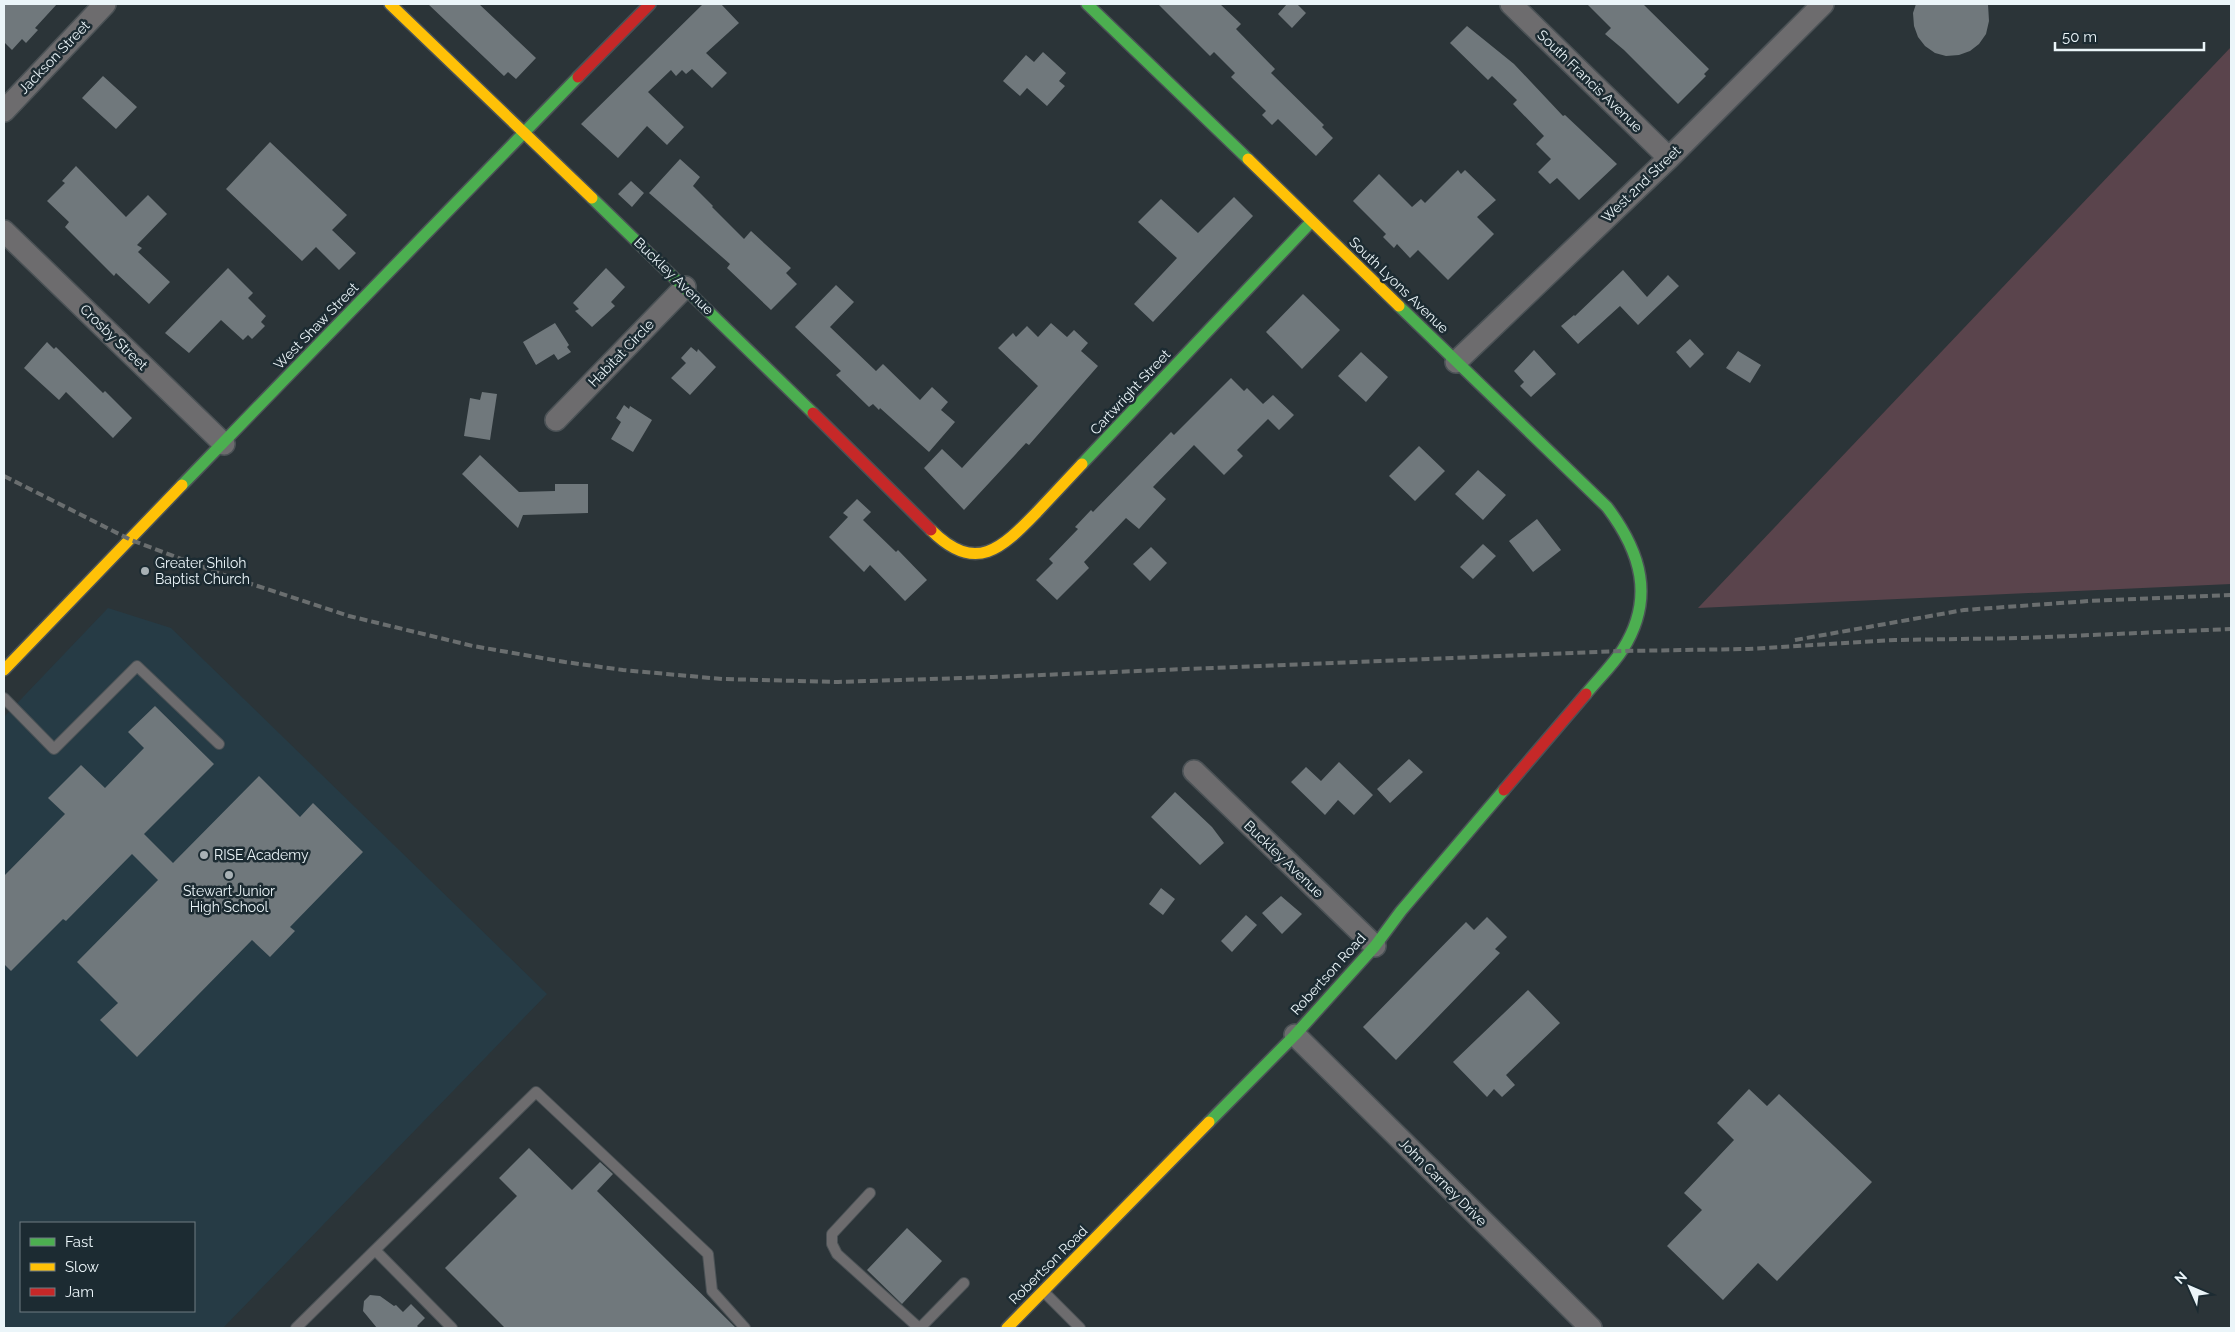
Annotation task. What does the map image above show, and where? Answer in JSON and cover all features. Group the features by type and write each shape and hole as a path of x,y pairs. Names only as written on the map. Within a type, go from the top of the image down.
{"street":[{"name":"Jackson Street","path":"4,110 105,4"},
{"name":"Buckley Avenue","path":"390,4 685,287 942,540 956,550"},
{"name":"West Shaw Street","path":"4,670 524,131 650,4"},
{"name":"South Lyons Avenue","path":"1087,4 1607,507 1620,523 1632,544 1639,568 1642,597 1639,614"},
{"name":"South Francis Avenue","path":"1511,4 1669,158"},
{"name":"West 2nd Street","path":"1456,362 1669,158 1823,4"},
{"name":"Cartwright Street","path":"956,550 975,554 993,551 1009,541 1311,222"},
{"name":"Crosby Street","path":"4,231 224,444"},
{"name":"Habitat Circle","path":"556,420 685,287"},
{"name":"Robertson Road","path":"1007,1328 1294,1035 1374,946 1401,911 1622,651 1639,614"},
{"name":"Buckley Avenue","path":"1194,771 1374,946"},
{"name":"John Carney Drive","path":"1294,1035 1591,1328"}],"lane":[{"path":"4,698 54,749 137,666 219,744"},
{"path":"296,1328 536,1092 708,1254 712,1291 745,1328"},
{"path":"870,1193 832,1234 832,1244 837,1254 919,1328 964,1283"},
{"path":"375,1250 452,1328"},
{"path":"1043,1292 1080,1328"}],"shaded area":[{"path":"2231,47 2231,584 1698,608"},
{"name":"RISE Academy","path":"108,608 171,628 547,994 223,1328 4,1328 4,717"}],"building":[{"path":"4,4 57,4 35,28 38,30 26,43 22,39 12,50 4,42"},
{"path":"428,4 479,4 536,58 516,79 508,72 504,76"},
{"path":"703,4 721,4 739,23 706,53 727,73 712,88 692,69 686,74 682,70 676,76 671,70 648,92 684,127 667,145 647,126 618,158 581,124"},
{"path":"1158,4 1220,4 1241,24 1236,29 1275,69 1271,73 1324,125 1322,127 1333,138 1316,156 1278,119 1272,125 1262,115 1266,111 1231,77 1235,73 1214,52 1210,56"},
{"path":"1287,4 1297,4 1306,13 1292,28 1278,14"},
{"path":"1587,4 1643,4 1709,69 1704,74 1706,76 1678,104 1624,50 1605,34 1611,28"},
{"path":"1916,4 1988,4 1989,21 1986,34 1979,44 1970,51 1959,55 1946,56 1935,53 1925,46 1918,37 1914,26 1913,13"},
{"path":"1467,26 1514,64 1563,116 1565,115 1617,164 1579,200 1557,178 1550,184 1538,172 1551,159 1536,144 1544,136 1513,104 1517,100 1492,76 1488,80 1450,43"},
{"path":"1043,52 1066,73 1059,81 1065,86 1047,106 1027,88 1020,96 1003,81 1026,55 1034,62"},
{"path":"103,76 137,107 116,129 82,98"},
{"path":"270,142 347,215 332,230 356,253 339,270 316,247 302,261 226,189"},
{"path":"680,159 700,177 693,186 744,239 751,231 791,268 786,273 797,284 771,310 727,268 730,264 649,193"},
{"path":"76,166 126,217 148,195 167,214 137,245 142,248 138,252 170,282 149,304 116,273 114,276 65,227 69,222 47,201 65,183 62,181"},
{"path":"1458,170 1461,174 1465,170 1496,200 1477,217 1494,234 1448,280 1418,250 1410,258 1397,244 1394,248 1383,237 1386,234 1353,201 1379,174 1412,207 1421,199 1425,203"},
{"path":"631,181 644,193 632,207 618,194"},
{"path":"1234,197 1253,216 1153,322 1134,304 1177,258 1138,222 1161,199 1198,233"},
{"path":"228,268 253,293 248,298 266,316 261,322 265,326 252,339 248,335 243,340 221,320 189,353 165,333"},
{"path":"606,268 625,287 611,302 615,306 592,327 575,311 579,309 573,303"},
{"path":"1623,270 1647,297 1668,275 1679,286 1638,325 1620,306 1578,344 1561,326 1575,316"},
{"path":"836,285 854,302 830,327 876,371 883,364 920,400 932,387 948,402 941,410 955,422 929,452 880,408 879,410 873,404 869,407 836,375 841,371 795,327"},
{"path":"1303,294 1340,330 1302,369 1266,332"},
{"path":"555,323 569,345 567,347 571,352 558,360 554,354 536,365 523,342"},
{"path":"1051,323 1067,337 1074,330 1088,343 1081,351 1098,366 1029,445 1026,443 964,510 924,468 942,449 962,468 1038,386 998,348 1013,333 1016,337 1027,326 1038,337"},
{"path":"1690,339 1704,354 1690,368 1676,352"},
{"path":"47,342 54,349 56,347 103,393 105,391 132,418 113,438 66,392 59,400 24,368"},
{"path":"691,347 697,352 698,349 716,367 690,395 671,378 686,363 681,358"},
{"path":"1534,350 1556,374 1531,397 1520,386 1524,382 1514,371"},
{"path":"1738,351 1761,365 1750,383 1726,368"},
{"path":"1361,352 1388,377 1366,402 1338,376"},
{"path":"1231,378 1244,391 1247,388 1263,404 1273,395 1294,415 1279,430 1268,419 1237,450 1243,456 1224,475 1194,445 1153,487 1166,499 1139,529 1126,518 1084,562 1089,568 1057,600 1036,580 1053,563 1049,559 1078,529 1075,527 1091,510 1093,512 1171,432 1174,435"},
{"path":"482,392 497,394 490,440 464,436 470,398 480,400"},
{"path":"624,405 629,409 630,406 652,420 633,452 611,439 621,422 616,418"},
{"path":"1419,446 1445,471 1415,501 1389,476"},
{"path":"480,455 519,492 555,491 555,484 588,484 588,513 523,515 518,528 462,474"},
{"path":"1478,470 1506,495 1483,520 1455,494"},
{"path":"857,499 871,512 863,520 896,552 898,550 927,580 905,601 870,565 864,572 829,537 848,517 843,513"},
{"path":"1537,519 1561,550 1533,572 1509,541"},
{"path":"1483,544 1496,556 1473,579 1460,567"},
{"path":"1151,547 1167,563 1150,581 1133,564"},
{"path":"155,706 214,764 144,834 173,863 259,776 300,817 313,803 363,852 290,927 295,931 270,957 252,940 137,1057 100,1020 118,1003 77,962 158,880 132,854 66,921 63,919 11,971 4,964 4,876 65,814 48,798 81,765 105,788 144,748 128,732"},
{"path":"1409,759 1423,772 1390,803 1377,789"},
{"path":"1339,762 1373,795 1354,815 1338,800 1325,815 1291,782 1306,767 1321,781"},
{"path":"1175,792 1212,827 1224,843 1200,865 1151,817"},
{"path":"1161,888 1175,899 1163,915 1149,904"},
{"path":"1281,896 1302,914 1282,934 1262,913"},
{"path":"1246,915 1257,925 1232,952 1221,941"},
{"path":"1487,917 1507,937 1495,949 1500,953 1396,1060 1363,1027 1466,922 1474,930"},
{"path":"1528,990 1560,1023 1506,1075 1515,1085 1502,1097 1494,1089 1487,1097 1453,1062"},
{"path":"1749,1089 1767,1106 1779,1094 1872,1182 1777,1281 1758,1263 1723,1300 1667,1246 1702,1210 1684,1193 1734,1140 1717,1123"},
{"path":"529,1148 572,1190 600,1162 613,1174 597,1191 736,1328 505,1328 445,1268 517,1196 499,1178"},
{"path":"907,1228 942,1261 902,1304 867,1270"},
{"path":"370,1295 380,1296 394,1306 396,1305 403,1312 411,1304 425,1318 417,1326 419,1328 377,1328 363,1311 364,1301"}],"railway":[{"path":"4,476 131,540 224,575 349,616 473,646 565,662 623,670 722,679 838,682 993,677 1622,651 1748,649 1895,640 2022,638 2231,629"},
{"path":"1795,640 1964,610 2089,601 2231,595"}],"traffic: fast":[{"path":"1087,4 1248,159"},
{"path":"182,485 578,77"},
{"path":"592,198 813,413"},
{"path":"1082,464 1311,222"},
{"path":"1399,306 1607,507 1628,541 1640,576 1639,612 1633,630 1623,649 1586,694"},
{"path":"1209,1122 1295,1035 1375,946 1401,911 1504,790"}],"traffic: slow":[{"path":"390,4 592,198"},
{"path":"1248,159 1399,306"},
{"path":"931,530 947,544 962,551 975,554 988,551 1000,545 1024,525 1082,464"},
{"path":"4,670 182,485"},
{"path":"1007,1328 1209,1122"}],"traffic: jam":[{"path":"578,77 650,4"},
{"path":"813,413 931,530"},
{"path":"1504,790 1586,694"}],"place":[{"name":"Greater Shiloh Baptist Church","path":"145,571"},
{"name":"RISE Academy","path":"204,855"},
{"name":"Stewart Junior High School","path":"229,875"}]}
